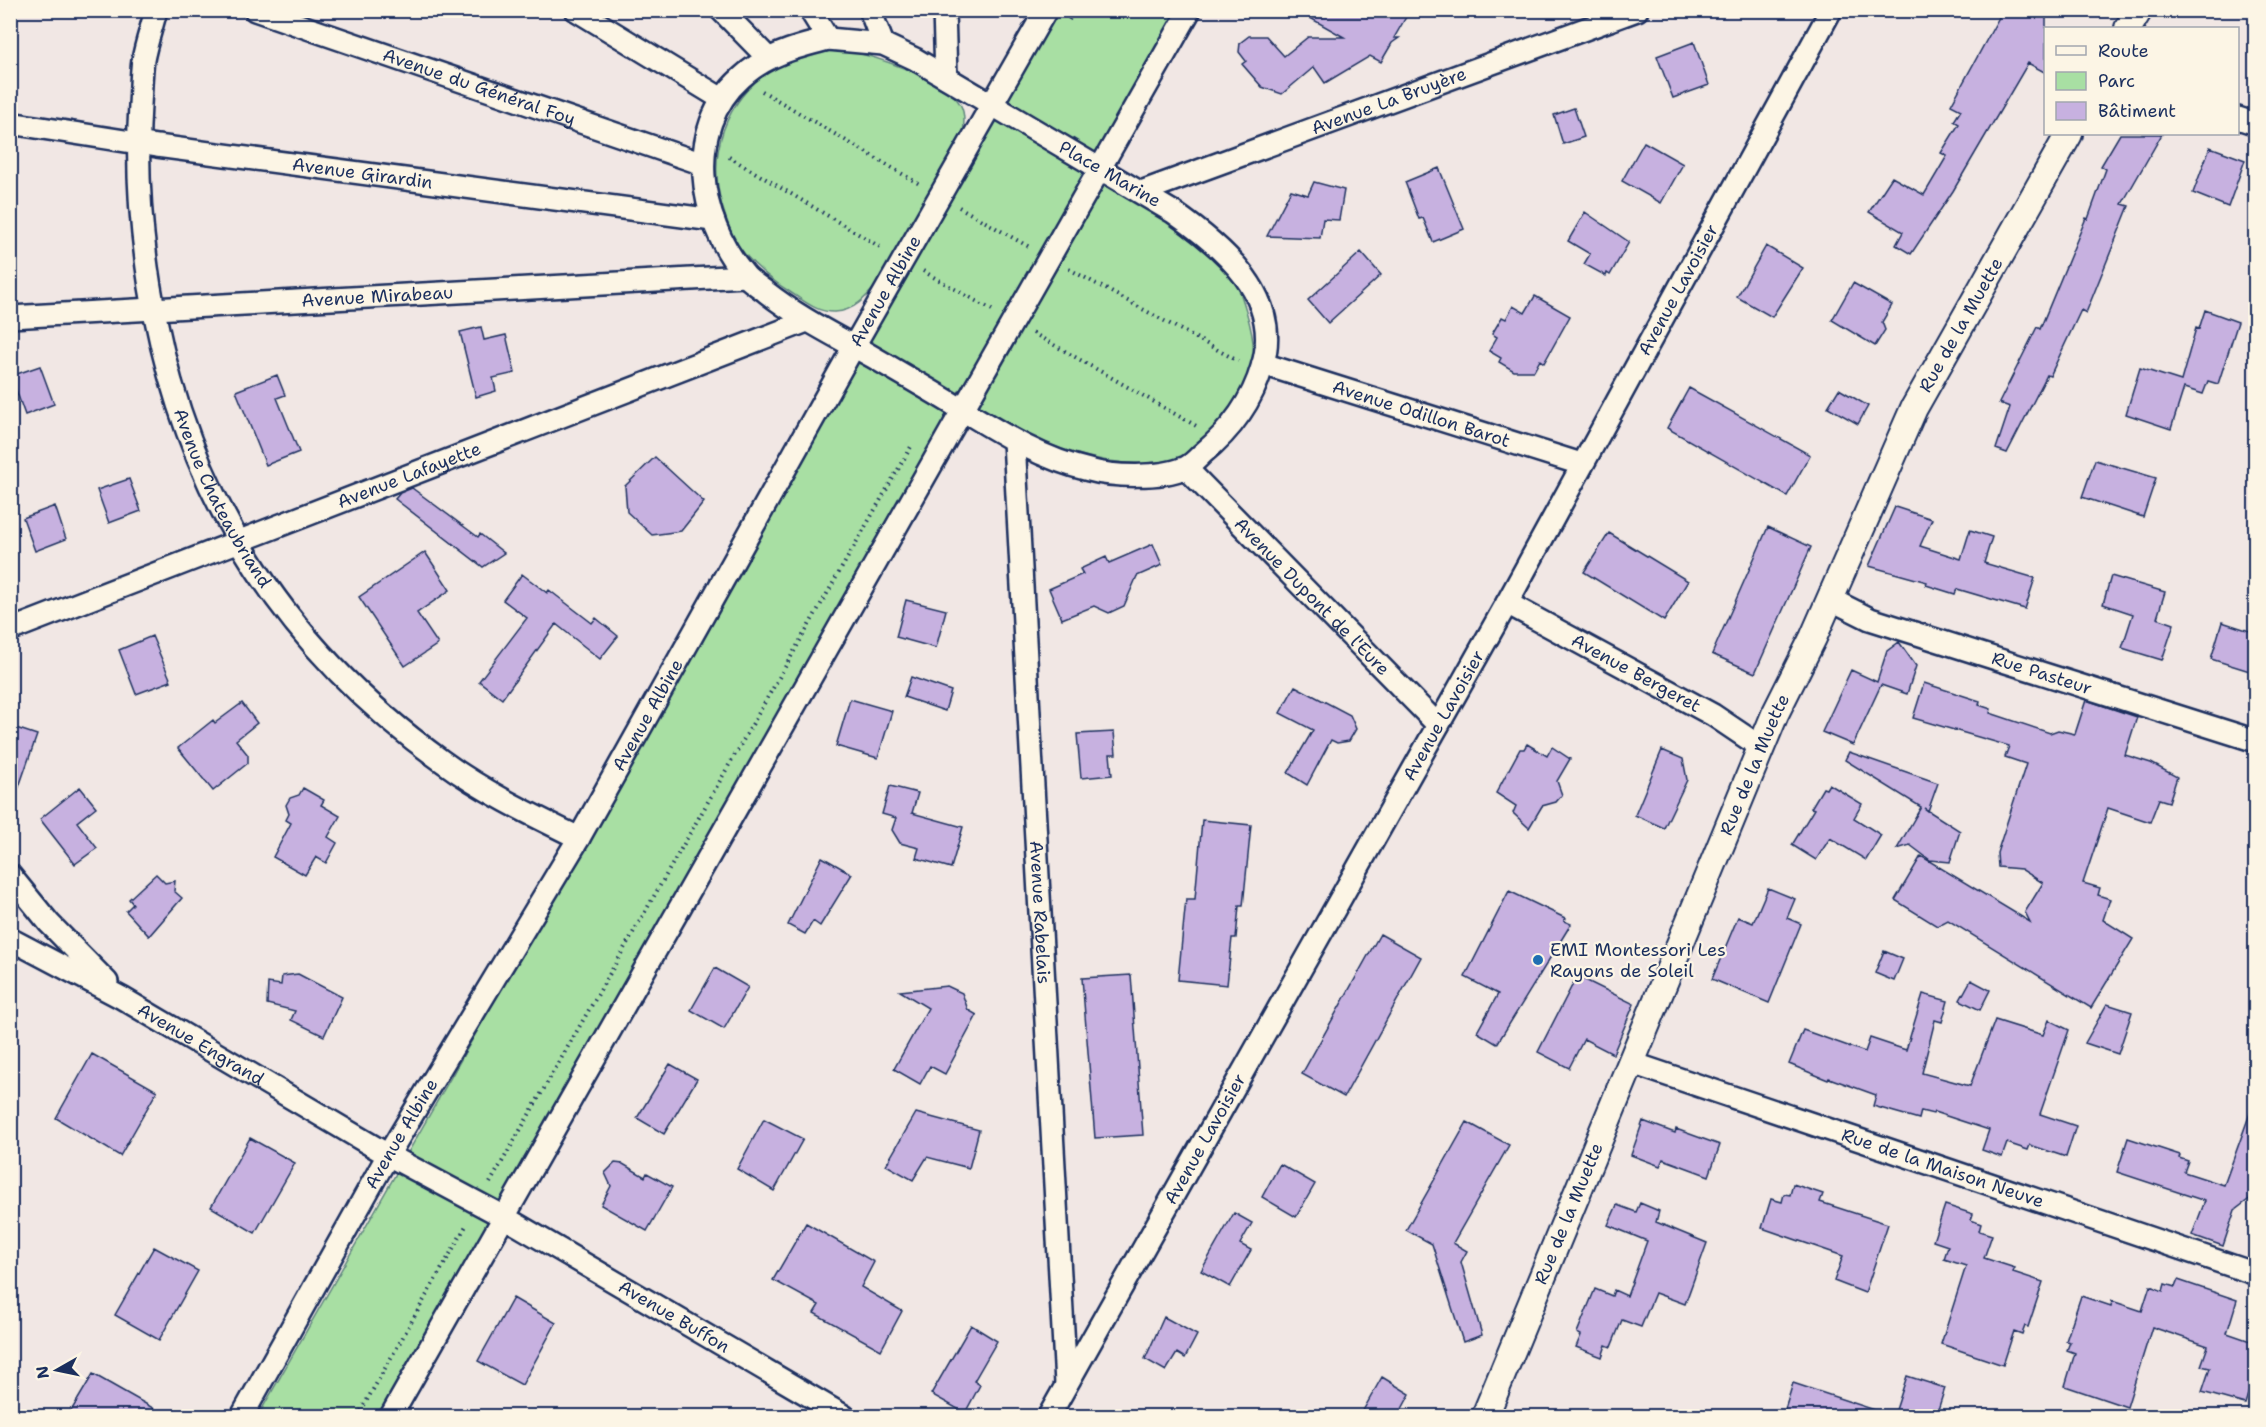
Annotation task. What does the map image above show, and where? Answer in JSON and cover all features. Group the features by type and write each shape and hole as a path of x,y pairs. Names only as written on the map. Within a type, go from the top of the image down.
{"street":[{"name":"Avenue Chateaubriand","path":"156,10 143,61 138,143 140,225 153,308 172,391 202,474 237,542 297,627 370,704 442,762 515,807 579,838"},
{"name":"Avenue du Général Foy","path":"255,10 703,164"},
{"path":"576,10 722,99"},
{"path":"721,10 768,58"},
{"path":"810,10 828,39"},
{"path":"870,10 884,44"},
{"path":"944,10 946,77"},
{"name":"Avenue Albine","path":"242,1416 388,1155 579,838 854,346 1046,10"},
{"path":"391,1416 1190,10"},
{"name":"Avenue La Bruyère","path":"1141,192 1636,10"},
{"name":"Avenue Lavoisier","path":"1049,1416 1507,603 1581,464 1832,10"},
{"path":"2129,27 2139,10"},
{"name":"Place Marine","path":"828,39 884,44 946,77 1141,192 1206,235 1239,267 1260,301 1267,337 1262,368 1252,396 1220,439 1186,468 1153,475 1091,471 1060,462 995,432 963,410 807,321 745,276 725,246 713,220 703,164 707,131 722,99 741,77 768,58 828,39"},
{"path":"2239,118 2256,124"},
{"name":"Avenue Girardin","path":"10,123 138,143 713,220"},
{"name":"Rue de la Muette","path":"1485,1416 1775,714 1830,598 1914,408 2068,135"},
{"name":"Avenue Mirabeau","path":"10,317 745,276"},
{"name":"Avenue Lafayette","path":"10,630 807,321"},
{"name":"Avenue Odillon Barot","path":"1262,368 1581,464"},
{"name":"Avenue Rabelais","path":"1014,441 1066,1384"},
{"name":"Avenue Dupont de l'Eure","path":"1186,468 1438,725"},
{"name":"Rue Pasteur","path":"1830,598 1870,619 2256,741"},
{"name":"Avenue Bergeret","path":"1507,603 1713,715 1762,748"},
{"path":"10,875 49,923 122,998"},
{"name":"Avenue Engrand","path":"10,939 122,998 388,1155 479,1203"},
{"name":"Rue de la Maison Neuve","path":"1632,1063 2256,1274"},
{"name":"Avenue Buffon","path":"479,1203 844,1416"}],"path":[{"path":"753,85 939,196 1049,258 1262,368"},
{"path":"726,156 903,260 1220,439"},
{"path":"1023,255 1034,236"},
{"path":"986,320 997,301"},
{"path":"358,1416 916,438"}],"green space":[{"path":"1058,11 1178,11 378,1416 258,1416"},
{"path":"845,50 888,62 937,84 949,92 961,105 964,127 963,136 879,282 855,306 842,311 829,312 811,306 783,287 748,258 735,241 719,195 718,150 733,110 746,92 763,76 797,57"},
{"path":"1106,182 1171,221 1216,256 1233,276 1250,324 1253,356 1243,388 1234,404 1211,435 1198,447 1184,456 1169,461 1118,462 1068,451 1020,431 976,406"}],"building":[{"path":"1296,10 1410,10 1394,38 1399,38 1392,43 1381,62 1370,56 1325,83 1314,67 1282,94 1262,87 1242,64 1246,61 1239,52 1240,43 1249,36 1266,36 1284,56 1308,37 1344,37"},
{"path":"2003,10 2046,10 2044,72 2028,63 1953,191 1911,254 1896,245 1903,232 1869,212 1892,177 1924,195 1947,156 1941,153 1959,124 1954,121 1961,110 1951,105"},
{"path":"1694,42 1709,85 1673,98 1657,56"},
{"path":"1574,108 1584,137 1563,144 1554,115"},
{"path":"2119,135 2161,135 2122,204 2129,206 2086,313 2081,310 2050,376 2047,375 2007,453 1996,449 2010,407 1999,403 2037,327 2040,329 2086,218 2088,219 2106,169 2101,166"},
{"path":"1644,142 1683,164 1661,203 1622,181"},
{"path":"2210,147 2245,160 2228,207 2193,193"},
{"path":"1439,168 1464,229 1433,242 1423,218 1419,219 1405,182"},
{"path":"1314,182 1344,190 1339,220 1323,219 1320,238 1267,236 1291,190 1308,195"},
{"path":"1585,212 1629,242 1610,275 1607,273 1606,276 1584,264 1590,254 1568,241"},
{"path":"1766,246 1803,268 1772,317 1737,297"},
{"path":"1361,252 1381,275 1328,323 1308,300"},
{"path":"1853,283 1892,305 1882,322 1885,330 1875,346 1832,320"},
{"path":"1535,296 1570,316 1544,363 1540,360 1534,371 1514,371 1499,362 1501,358 1489,351 1497,337 1492,334 1502,317 1506,319 1513,306 1525,313"},
{"path":"2205,310 2238,322 2218,384 2208,381 2203,394 2184,388 2171,429 2126,414 2140,368 2181,381 2196,328 2199,329"},
{"path":"481,327 484,340 506,335 515,373 493,378 496,391 476,397 460,332"},
{"path":"40,366 54,404 25,415 11,376"},
{"path":"277,375 285,395 277,398 299,452 266,465 236,391"},
{"path":"1689,388 1810,455 1787,496 1667,428"},
{"path":"1839,389 1868,406 1858,424 1828,407"},
{"path":"655,457 704,502 681,531 652,535 627,512 625,486"},
{"path":"2095,460 2156,478 2143,517 2082,497"},
{"path":"129,479 141,511 109,523 97,490"},
{"path":"412,488 478,537 480,534 504,553 483,567 395,499 400,493"},
{"path":"55,506 66,539 35,551 23,518"},
{"path":"1895,507 1932,519 1920,546 1961,559 1970,530 1992,537 1984,563 2035,578 2025,609 1957,589 1955,594 1926,585 1927,582 1869,566"},
{"path":"1768,527 1811,547 1755,673 1712,654"},
{"path":"1609,533 1688,581 1664,621 1584,572"},
{"path":"1153,544 1162,565 1137,576 1124,606 1109,613 1094,606 1062,619 1049,589 1083,574 1080,569 1106,557 1109,563"},
{"path":"425,552 450,590 417,613 438,644 405,666 359,597"},
{"path":"522,574 547,593 549,590 592,623 596,618 618,636 600,659 556,624 502,699 479,681 527,618 503,600"},
{"path":"2111,576 2165,592 2157,618 2174,624 2162,660 2122,648 2133,614 2103,604"},
{"path":"906,600 946,610 936,648 896,637"},
{"path":"2222,622 2256,633 2256,673 2211,659"},
{"path":"152,636 171,681 136,694 119,650"},
{"path":"1899,642 1916,666 1907,694 1881,685 1853,745 1822,732 1851,670 1877,682 1887,651"},
{"path":"911,677 951,691 945,711 904,697"},
{"path":"1924,683 1980,701 1979,705 1991,709 1990,713 2050,733 2058,730 2075,734 2086,700 2137,717 2125,755 2151,763 2177,777 2169,802 2159,799 2150,822 2108,808 2083,883 2100,888 2098,895 2110,899 2103,920 2133,939 2091,1008 1948,920 1937,926 1895,900 1921,856 2030,922 2025,912 2043,883 2021,869 1998,867 1997,853 2026,764 2005,757 2009,746 1913,718"},
{"path":"1295,686 1350,715 1356,729 1349,741 1337,743 1331,740 1307,785 1288,773 1313,730 1280,713"},
{"path":"850,699 892,711 878,758 836,746"},
{"path":"242,703 257,723 236,740 248,755 248,763 213,791 178,748 213,720 215,723"},
{"path":"10,726 37,735 14,801 10,800"},
{"path":"1114,732 1116,754 1110,754 1112,775 1081,778 1077,734"},
{"path":"1527,744 1547,756 1552,747 1570,759 1557,781 1562,795 1556,802 1542,806 1529,828 1513,813 1516,806 1496,793 1520,749 1524,749"},
{"path":"1662,750 1683,759 1687,780 1664,828 1635,815"},
{"path":"1849,752 1938,783 1928,811 1960,831 1950,862 1930,860 1910,845 1897,849 1921,807 1845,760"},
{"path":"1829,784 1862,804 1854,818 1881,835 1866,860 1830,838 1816,860 1792,845 1814,809 1811,808 1823,788 1826,789"},
{"path":"890,786 918,793 912,813 963,827 951,868 916,858 919,848 900,843 892,830 896,818 882,814"},
{"path":"80,787 96,807 77,822 97,848 75,864 40,819"},
{"path":"303,788 324,800 321,805 340,816 328,837 337,843 326,863 316,857 305,875 273,857 291,823 286,820 289,814 286,805 290,798 299,795"},
{"path":"1202,820 1251,825 1243,906 1239,906 1236,938 1232,938 1227,985 1178,980 1186,899 1195,899"},
{"path":"822,857 852,874 820,926 813,921 805,934 788,925"},
{"path":"156,874 165,883 175,881 174,891 182,898 149,936 126,911 133,904 129,899"},
{"path":"1768,888 1795,899 1787,918 1801,924 1769,1003 1712,979 1738,917 1753,923"},
{"path":"1509,891 1565,918 1564,921 1571,924 1497,1044 1477,1032 1498,994 1465,977"},
{"path":"1380,934 1421,957 1344,1097 1302,1074"},
{"path":"1884,951 1903,959 1894,981 1875,973"},
{"path":"715,968 748,987 724,1029 691,1010"},
{"path":"298,974 342,997 324,1036 291,1020 295,1011 267,1004 268,983 281,985 282,976"},
{"path":"1131,975 1143,1135 1095,1138 1082,978"},
{"path":"1577,976 1634,1004 1613,1054 1584,1039 1569,1068 1538,1052"},
{"path":"1971,980 1990,990 1980,1010 1960,1000"},
{"path":"947,986 962,993 968,1010 977,1015 945,1074 930,1066 920,1084 894,1069 928,1008 900,991"},
{"path":"1923,994 1948,1001 1942,1022 1935,1020 1922,1073 1970,1086 1995,1020 2043,1035 2049,1020 2069,1030 2040,1114 2076,1126 2066,1157 2030,1145 2028,1150 2007,1143 2002,1157 1982,1150 1989,1130 1934,1112 1933,1114 1921,1111 1919,1119 1873,1106 1876,1095 1829,1078 1828,1080 1789,1064 1803,1030 1865,1052 1870,1038 1906,1050"},
{"path":"2107,1004 2132,1012 2118,1054 2085,1043"},
{"path":"92,1054 157,1091 120,1156 56,1118"},
{"path":"670,1064 697,1079 664,1134 637,1118"},
{"path":"2253,1105 2256,1106 2256,1194 2235,1210 2223,1246 2192,1235 2205,1201 2117,1172 2128,1138 2180,1155 2179,1158 2188,1161 2184,1172 2224,1185"},
{"path":"916,1113 979,1130 969,1168 927,1157 913,1180 886,1165"},
{"path":"764,1119 803,1139 774,1191 737,1169"},
{"path":"1643,1121 1675,1133 1676,1129 1720,1145 1709,1176 1663,1159 1660,1166 1631,1155"},
{"path":"1467,1122 1509,1145 1453,1243 1467,1251 1461,1262 1482,1335 1463,1342 1432,1244 1406,1230"},
{"path":"250,1138 295,1163 255,1233 211,1207"},
{"path":"615,1163 623,1164 645,1177 647,1173 672,1187 647,1231 601,1205 611,1186 605,1173"},
{"path":"1280,1164 1315,1184 1296,1217 1262,1197"},
{"path":"1793,1184 1823,1194 1820,1202 1888,1224 1865,1293 1834,1281 1843,1256 1762,1228 1771,1199 1782,1202 1784,1194 1790,1195"},
{"path":"1640,1203 1659,1211 1656,1222 1707,1243 1685,1304 1655,1293 1641,1327 1622,1320 1611,1347 1606,1345 1602,1357 1576,1347 1581,1335 1577,1333 1595,1289 1612,1296 1614,1290 1627,1296 1647,1241 1608,1225 1617,1205 1636,1212"},
{"path":"1945,1205 1973,1214 1971,1220 1981,1224 1979,1231 1992,1235 1984,1258 2015,1268 2013,1272 2043,1282 2028,1327 2025,1326 2022,1334 2014,1331 2003,1365 1941,1344 1966,1266 1944,1259 1948,1246 1933,1241"},
{"path":"1234,1213 1252,1223 1240,1244 1251,1250 1230,1287 1201,1271"},
{"path":"806,1223 874,1262 861,1287 902,1311 881,1350 814,1313 819,1305 773,1280"},
{"path":"154,1247 198,1271 159,1340 115,1315"},
{"path":"2178,1280 2237,1300 2227,1333 2256,1343 2256,1386 2251,1384 2245,1404 2202,1392 2210,1368 2201,1366 2208,1346 2152,1327 2127,1407 2065,1386 2075,1353 2067,1350 2070,1342 2066,1341 2081,1296 2111,1306 2112,1301 2142,1311 2150,1286 2163,1291 2165,1284 2175,1287"},
{"path":"513,1298 556,1323 522,1385 478,1361"},
{"path":"1164,1317 1197,1335 1185,1358 1177,1353 1166,1371 1145,1359"},
{"path":"971,1325 997,1341 974,1381 980,1385 965,1413 931,1394"},
{"path":"93,1374 167,1416 68,1416"},
{"path":"1907,1376 1945,1388 1936,1416 1894,1416"},
{"path":"1382,1377 1410,1394 1398,1416 1360,1416"},
{"path":"1793,1383 1881,1412 1881,1416 1783,1416"}],"place":[{"name":"EMI Montessori Les Rayons de Soleil","path":"1538,960"}]}
